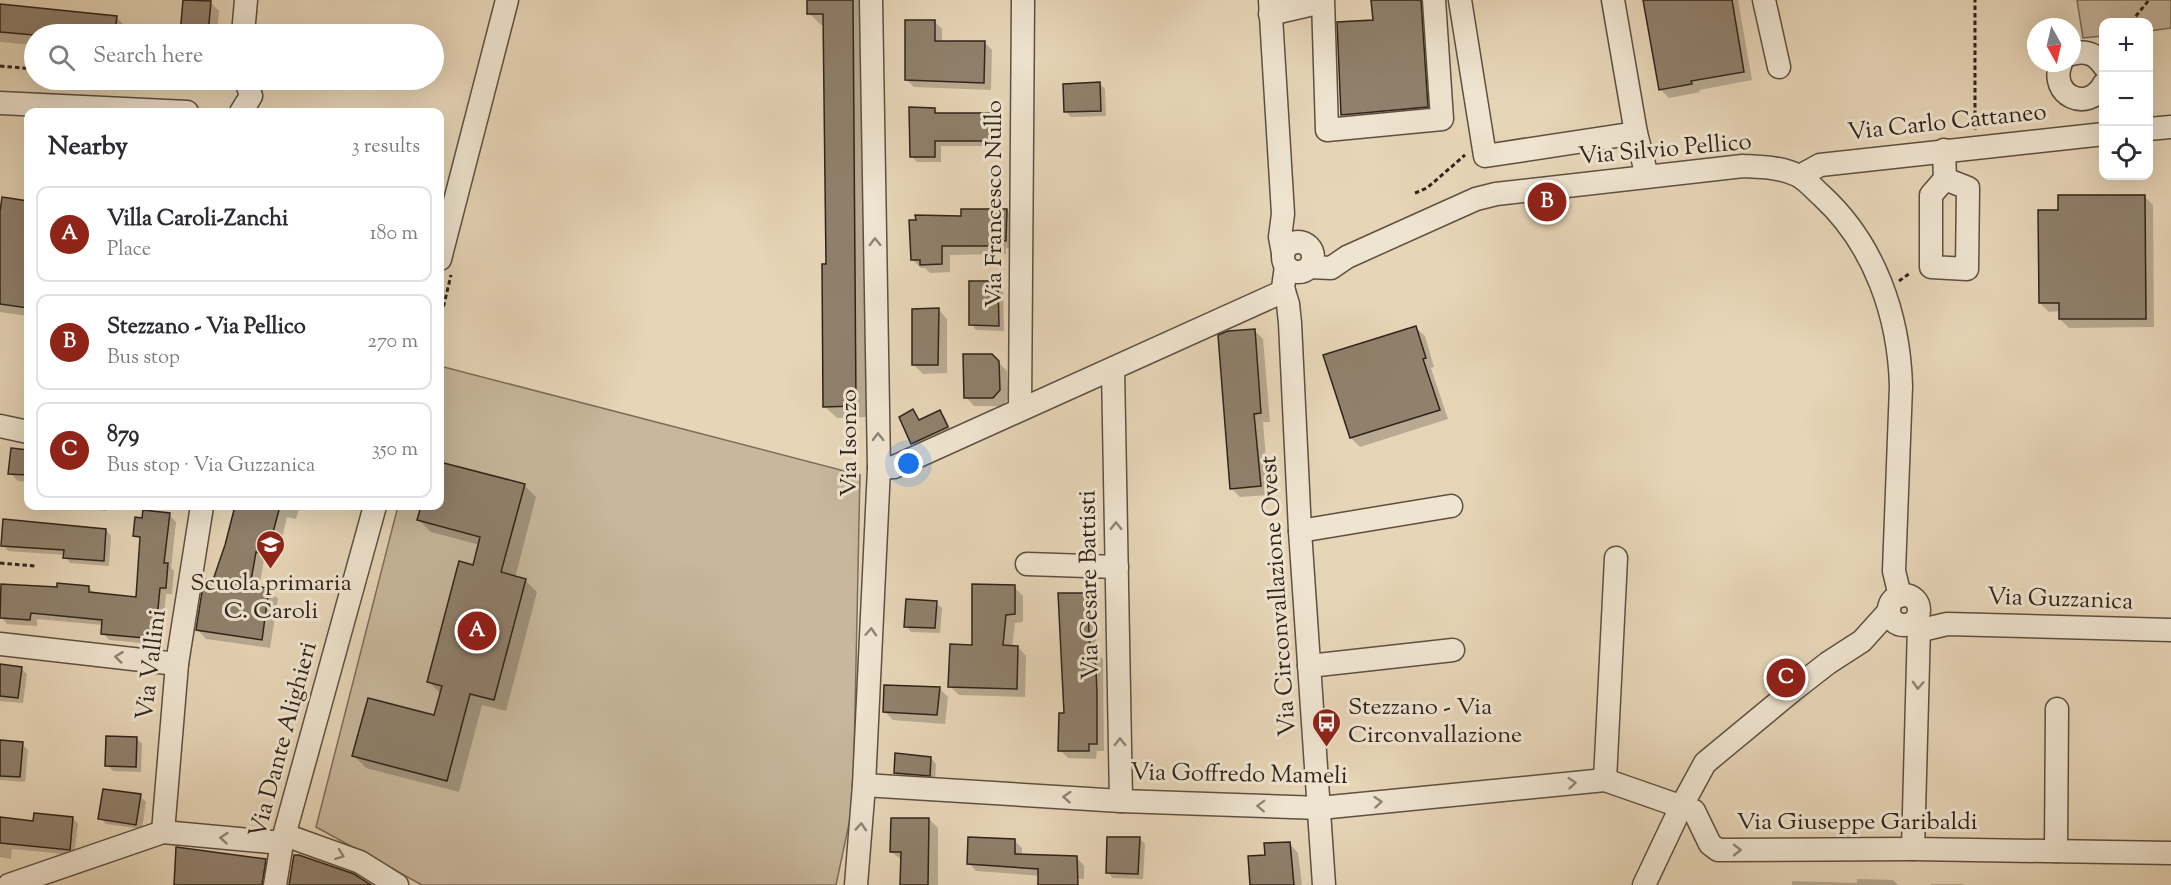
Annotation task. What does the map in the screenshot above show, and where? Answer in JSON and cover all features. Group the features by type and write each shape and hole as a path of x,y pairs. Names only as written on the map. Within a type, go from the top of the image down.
{"street":[{"path":"244,24 246,0"},
{"path":"444,244 507,0"},
{"name":"Via Isonzo","path":"856,885 864,784 879,468 871,0"},
{"name":"Via Francesco Nullo","path":"1020,409 1023,0"},
{"path":"1280,6 1309,5 1321,0 1327,130 1442,119 1434,0"},
{"path":"1460,0 1485,156 1636,133"},
{"path":"1613,0 1636,133 1647,176"},
{"path":"1764,0 1779,67"},
{"name":"Via Circonvallazione Ovest","path":"1280,6 1283,214 1280,237 1299,258 1286,298 1324,885"},
{"path":"2081,52 2093,54 2099,61"},
{"path":"2059,72 2058,77 2063,90 2069,96 2084,99 2099,91"},
{"path":"2084,99 2096,134"},
{"path":"0,103 89,108"},
{"path":"2153,129 2171,127"},
{"name":"Via Carlo Cattaneo","path":"1800,176 1821,165 2096,134"},
{"path":"1944,150 1945,179"},
{"name":"Via Silvio Pellico","path":"1299,258 1323,246 1347,257 1476,199 1496,194 1743,166 1779,168 1800,176 1832,206 1852,230 1869,258 1885,292 1894,321 1900,360 1894,571 1906,614 1913,849"},
{"path":"879,468 894,467 1020,409 1286,298"},
{"name":"Via Cesare Battisti","path":"1113,369 1121,801"},
{"path":"0,426 24,431"},
{"path":"1300,531 1451,506"},
{"name":"Via Vallini","path":"164,832 177,664 201,510"},
{"name":"Via Dante Alighieri","path":"275,885 284,839 374,510"},
{"path":"1605,780 1616,558"},
{"path":"1027,564 1117,567"},
{"path":"1644,885 1681,807 1706,763 1828,663 1906,614"},
{"name":"Via Guzzanica","path":"1906,614 1926,629 1947,624 2171,630"},
{"path":"0,644 177,664"},
{"path":"1310,666 1453,650"},
{"path":"2056,851 2057,709"},
{"name":"Via Goffredo Mameli","path":"864,784 1121,801 1320,808 1605,780 1681,807"},
{"name":"Via Giuseppe Garibaldi","path":"1681,807 1695,811 1710,844 1718,850 1913,849 2171,853"},
{"path":"9,885 164,832 284,839 360,862 397,885"}],"path":[{"path":"1975,147 1976,0"},
{"path":"2134,18 2149,0"},
{"path":"0,66 24,68"},
{"path":"1415,193 1427,188 1470,152 1484,148"},
{"path":"0,563 35,567"}],"shaded area":[{"path":"2077,0 2171,0 2171,28 2153,30 2153,18 2099,18 2099,36 2083,38"},
{"path":"444,367 860,475 853,805 836,885 422,885 316,827 397,510 444,510"}],"building":[{"path":"183,0 211,1 209,24 181,24"},
{"path":"807,0 853,0 856,406 823,407 822,264 826,264 823,14 807,14"},
{"path":"1371,0 1421,0 1428,107 1341,115 1337,22 1373,20"},
{"path":"1643,0 1732,0 1744,72 1691,81 1692,84 1659,90"},
{"path":"0,4 117,16 116,24 24,24 24,34 0,32"},
{"path":"905,20 935,20 935,41 985,41 984,83 905,80"},
{"path":"1100,82 1101,111 1064,112 1063,84"},
{"path":"909,107 935,108 935,113 994,113 994,141 935,141 935,157 910,157"},
{"path":"2058,195 2145,195 2146,319 2059,319 2059,303 2039,303 2038,210 2058,210"},
{"path":"2,197 24,200 24,307 0,304"},
{"path":"961,209 1007,209 1006,241 998,240 998,246 942,246 942,264 920,265 920,260 911,260 909,220 916,220 915,215 961,216"},
{"path":"969,281 998,281 999,326 969,325"},
{"path":"939,308 938,365 912,365 912,309"},
{"path":"1416,326 1426,358 1423,359 1440,410 1350,438 1323,355"},
{"path":"1255,329 1261,413 1254,414 1261,486 1230,489 1218,335 1228,331"},
{"path":"963,354 992,354 999,361 1000,390 993,398 964,398"},
{"path":"913,409 919,420 940,410 948,427 911,444 899,417"},
{"path":"11,448 24,450 24,475 8,474"},
{"path":"444,463 525,484 501,572 526,579 494,700 470,694 447,781 352,756 368,698 434,715 442,686 427,682 459,561 473,565 480,537 417,520 420,510 444,510"},
{"path":"143,510 170,513 164,563 168,563 166,588 160,588 155,639 101,634 102,620 31,613 30,620 0,618 1,584 57,587 57,583 89,586 89,592 136,597 140,537 133,536 135,517 142,518"},
{"path":"234,510 279,510 267,555 256,552 250,586 269,588 262,640 196,630 204,579 213,580"},
{"path":"3,519 106,529 104,561 63,558 64,550 1,546"},
{"path":"972,584 1015,585 1015,614 1006,615 1003,645 1018,646 1017,689 948,687 950,644 972,645"},
{"path":"1058,593 1087,593 1090,650 1095,650 1097,692 1097,744 1089,744 1089,751 1058,751 1059,713 1064,713"},
{"path":"906,599 937,601 935,628 904,627"},
{"path":"0,664 22,667 18,698 0,696"},
{"path":"884,685 940,687 937,715 883,712"},
{"path":"106,736 137,737 136,767 105,766"},
{"path":"0,740 23,742 20,777 0,776"},
{"path":"895,753 931,757 930,776 894,773"},
{"path":"103,789 141,794 136,825 98,819"},
{"path":"34,813 73,817 70,850 0,843 0,817 33,821"},
{"path":"891,818 929,818 928,885 900,885 901,852 890,852"},
{"path":"968,837 1015,839 1015,854 1077,856 1078,885 1038,885 1038,869 967,864"},
{"path":"1107,837 1140,837 1138,874 1106,873"},
{"path":"1290,842 1294,885 1250,885 1248,856 1265,855 1264,843"},
{"path":"176,847 266,859 262,885 174,885"},
{"path":"294,855 354,874 371,885 289,885"}],"place":[{"name":"Stezzano - Via Pellico","path":"1547,202"},
{"name":"Scuola primaria C. Caroli","path":"271,570"},
{"name":"Villa Caroli-Zanchi","path":"477,631"},
{"name":"879","path":"1786,678"},
{"name":"Stezzano - Via Circonvallazione","path":"1327,748"}]}
